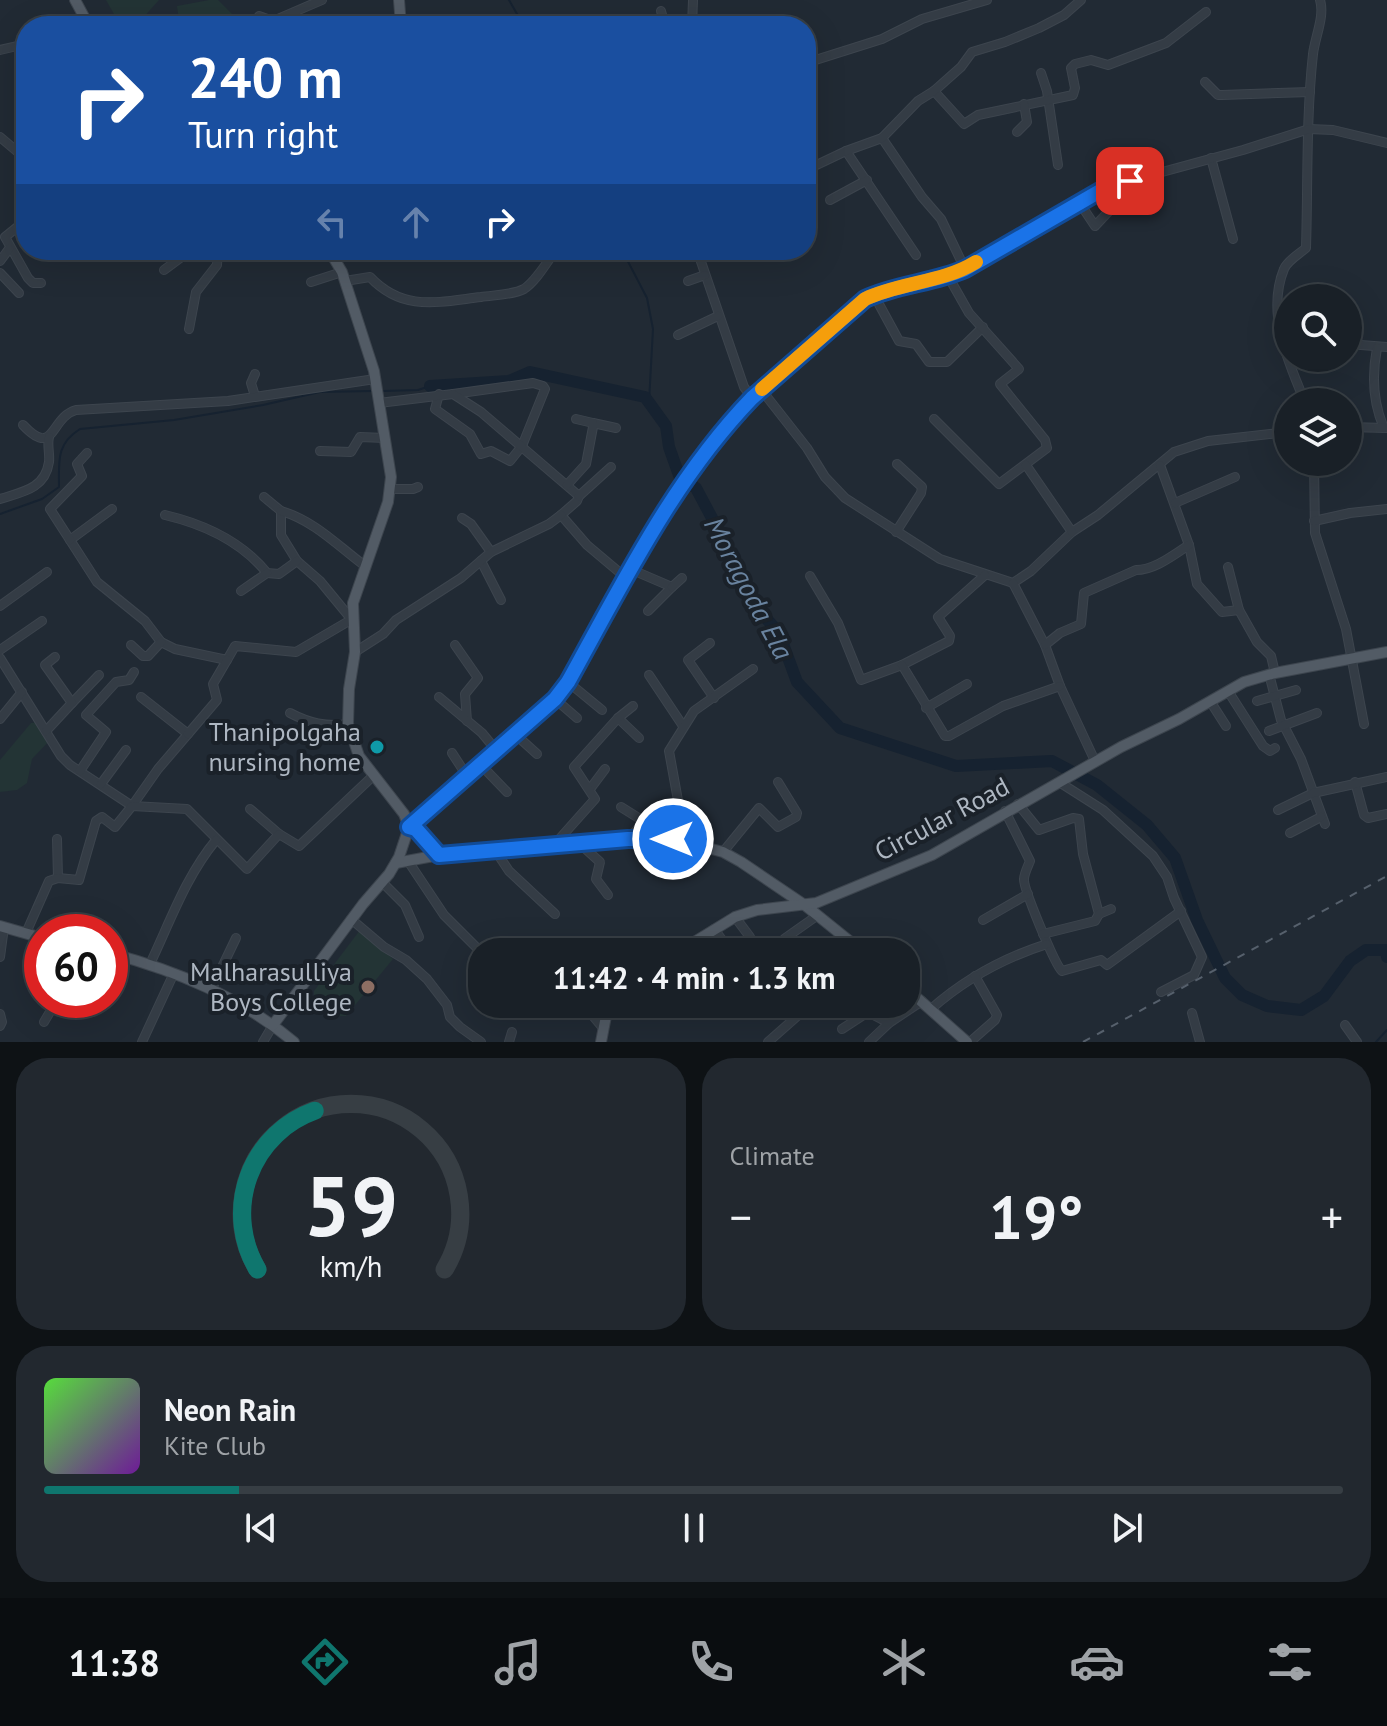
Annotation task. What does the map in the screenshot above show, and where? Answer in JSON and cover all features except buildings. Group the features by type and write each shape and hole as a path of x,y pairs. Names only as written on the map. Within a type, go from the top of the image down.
{"main road":[{"path":"273,1025 351,919 402,862 409,827 404,814 353,745 348,724 355,652 353,603 380,529 390,489 388,454 376,381 343,277 334,260"},
{"name":"Circular Road","path":"700,938 735,917 757,910 806,906 932,855 1095,761 1244,682 1272,673 1387,652"},
{"path":"409,827 416,829 439,855"},
{"path":"402,862 495,850 628,839 673,839 723,852 806,906 846,938"},
{"path":"2,926 24,932"},
{"path":"128,958 212,988 273,1025 294,1042"},
{"path":"920,1000 969,1042"},
{"path":"601,1042 606,1018"}],"street":[{"path":"285,16 322,0"},
{"path":"816,60 882,39 922,19 987,0"},
{"path":"816,165 882,138 918,101 961,67 972,52 1039,28 1064,15 1081,0"},
{"path":"1281,284 1284,269 1306,248 1310,92 1321,0"},
{"path":"661,11 662,16"},
{"path":"934,91 964,124 978,115 1073,95 1075,88 1071,68 1075,64 1091,60 1108,65 1166,43 1206,12"},
{"path":"1041,73 1058,165"},
{"path":"1205,82 1218,95 1310,92"},
{"path":"1017,132 1027,122 1024,104"},
{"path":"409,827 555,699 568,682 674,495 694,468 752,398 865,299 965,269 1107,187 1309,129 1333,130 1387,143"},
{"path":"0,137 16,151"},
{"path":"882,138 922,197 941,219 965,269"},
{"path":"846,151 916,255"},
{"path":"1211,158 1233,239"},
{"path":"830,200 867,180"},
{"path":"1079,202 1095,226 1110,210"},
{"path":"16,228 5,237 16,260"},
{"path":"0,261 9,249"},
{"path":"16,260 33,283 41,283"},
{"path":"164,270 178,260"},
{"path":"189,329 196,292 217,265 217,260"},
{"path":"311,282 370,277 385,292 425,303 521,291 549,260"},
{"path":"700,260 744,387 752,398"},
{"path":"0,273 19,293"},
{"path":"688,281 705,275"},
{"path":"934,419 999,484 1047,448 1045,440 1000,384 1019,369 969,313 948,276"},
{"path":"874,295 899,341 916,344 929,362 947,362 983,327"},
{"path":"678,335 718,316"},
{"path":"1362,346 1387,347"},
{"path":"1362,427 1385,428 1376,401 1374,363 1377,348"},
{"path":"255,374 251,383 255,396"},
{"path":"0,499 34,489 43,478 49,461 49,437 68,412 228,401 376,381"},
{"path":"378,400 533,383 543,386 540,405 522,446 510,461 491,451 481,454 470,434 435,409 439,394"},
{"path":"764,387 767,397 807,448 825,477 845,498 940,559 1013,583 1045,645 1060,686 1095,761"},
{"path":"453,394 481,412 579,496"},
{"path":"576,419 616,428"},
{"path":"567,485 586,464 593,423"},
{"path":"23,425 34,436 49,437"},
{"path":"1013,583 1174,452 1208,441 1274,434"},
{"path":"320,451 351,452 360,437 385,438"},
{"path":"87,453 77,460 82,476 50,509 97,582 145,621 161,642 175,649 227,660"},
{"path":"896,532 922,487 897,464"},
{"path":"1026,465 1072,532"},
{"path":"1160,465 1189,545 1201,590 1222,612 1239,610"},
{"path":"355,652 383,634 396,620 461,578 491,552 549,524 611,467"},
{"path":"1314,476 1315,533 1335,591 1352,657 1364,724"},
{"path":"1175,503 1235,477"},
{"path":"390,489 418,487"},
{"path":"264,497 281,511 317,527 365,566"},
{"path":"70,540 112,509"},
{"path":"1314,521 1387,509"},
{"path":"281,511 281,535 297,561 354,618"},
{"path":"165,515 206,527 256,560 267,573"},
{"path":"561,515 587,545 628,573 672,587"},
{"path":"462,518 471,524 491,552"},
{"path":"1045,645 1060,633 1081,624 1084,593 1136,570 1148,568 1189,545"},
{"path":"241,591 267,573 279,574 297,561"},
{"path":"481,561 501,600"},
{"path":"1228,567 1239,610 1257,642 1271,656 1274,696 1283,726 1301,759 1322,820 1290,833"},
{"path":"0,606 47,572"},
{"path":"810,576 838,623 858,678 865,680 949,641 950,636 938,617 985,575"},
{"path":"648,611 682,578"},
{"path":"34,914 49,881 58,878 79,880 96,821 102,817 115,827 158,769 217,700 213,684 235,646 296,652 354,618"},
{"path":"0,650 42,621"},
{"path":"131,645 143,656 148,656 161,642"},
{"path":"710,643 688,660 714,698"},
{"path":"455,645 478,678 465,694 467,721"},
{"path":"55,657 45,665 72,703"},
{"path":"0,658 61,756 132,806 187,809 247,869 279,834"},
{"path":"902,665 941,733 949,736 1003,706 1060,686"},
{"path":"673,839 679,806 669,751 698,707 753,669"},
{"path":"80,771 106,732 86,715 116,682 129,680 134,672"},
{"path":"46,731 99,675"},
{"path":"649,675 683,726"},
{"path":"568,682 602,710"},
{"path":"926,708 967,684"},
{"path":"1257,701 1296,690"},
{"path":"1228,691 1263,746 1270,751 1275,748"},
{"path":"0,719 22,692"},
{"path":"141,697 188,734"},
{"path":"439,697 496,750"},
{"path":"555,699 577,718"},
{"path":"1210,701 1226,726"},
{"path":"554,845 595,799 574,767 618,718 633,706"},
{"path":"290,713 305,721 330,726 348,724"},
{"path":"1269,731 1317,713"},
{"path":"618,718 639,738"},
{"path":"516,735 537,754"},
{"path":"101,784 126,750"},
{"path":"452,753 467,776"},
{"path":"480,764 507,792"},
{"path":"590,789 605,769"},
{"path":"250,809 279,834 299,846 373,776"},
{"path":"1278,810 1313,793 1387,777"},
{"path":"723,852 759,808 778,827 796,817 797,813 778,782"},
{"path":"1355,782 1364,815 1368,818 1387,814"},
{"path":"1057,783 1082,795 1142,845 1167,877 1202,957 1194,975 1161,992"},
{"path":"1018,804 1039,830 1073,818 1080,820 1083,854 1099,914"},
{"path":"621,807 645,822"},
{"path":"628,839 657,809"},
{"path":"1005,811 1030,861 1024,879 1028,894 1047,944 1062,971 1093,961 1101,960 1107,965 1181,911"},
{"path":"57,839 58,878"},
{"path":"150,964 200,859 216,840"},
{"path":"579,843 600,862 596,879 608,895"},
{"path":"495,850 509,871 555,914"},
{"path":"402,862 444,915 468,939"},
{"path":"382,882 405,905 419,937"},
{"path":"983,920 1028,894"},
{"path":"1043,934 1095,921 1099,914 1111,909"},
{"path":"785,938 818,915"},
{"path":"735,917 750,937"},
{"path":"351,919 430,982 447,1005 450,1017 481,1042"},
{"path":"0,957 2,926"},
{"path":"714,929 721,938"},
{"path":"212,988 236,938"},
{"path":"869,1042 889,1023 1005,960 1047,944"},
{"path":"142,1042 174,973"},
{"path":"969,1042 997,1015 975,976"},
{"path":"842,1029 868,1012 889,1023"},
{"path":"1192,1013 1200,1042"},
{"path":"0,1014 0,1026"},
{"path":"44,1022 46,1018"},
{"path":"595,1018 603,1028"},
{"path":"768,1042 795,1018"},
{"path":"263,1042 273,1025"},
{"path":"1345,1025 1357,1042"},
{"path":"509,1042 512,1032"}],"shaded area":[{"path":"106,0 159,0 145,16 115,16"},
{"path":"218,0 234,16 178,16 177,6"},
{"path":"39,722 50,740 32,759 27,783 17,790 0,792 0,760 31,723"},
{"path":"360,930 393,959 346,1016 340,1016 314,995 314,991"}],"waterway":[{"path":"509,0 518,16"},
{"path":"627,260 647,298 653,329 649,402"},
{"name":"Moragoda Ela","path":"430,386 509,381 530,372 645,397 666,426 669,447 680,478 696,488 750,600 779,633 797,682 840,728 956,766 1052,761 1097,785 1147,825 1175,858 1197,920 1225,978 1242,995 1267,1006 1301,1010 1324,996 1350,961 1366,950 1386,950 1387,957"},
{"name":"Moragoda Ela","path":"383,391 418,390 430,386"},
{"name":"Moragoda Ela","path":"0,514 42,499 59,487 60,454 67,441 80,429 174,420 320,392 372,391"},
{"path":"1376,1042 1387,1030"}],"railway":[{"path":"1083,1042 1387,876"}],"slow traffic":[{"path":"762,389 865,299 881,292 948,276 976,262"}],"place":[{"name":"Thanipolgaha nursing home","path":"377,747"},
{"name":"Malharasulliya Boys College","path":"368,987"}],"route":[{"path":"673,839 628,839 439,855 416,829 409,827 555,699 568,682 674,495 735,415 752,398 865,299 965,269 1107,187 1130,181"}]}
